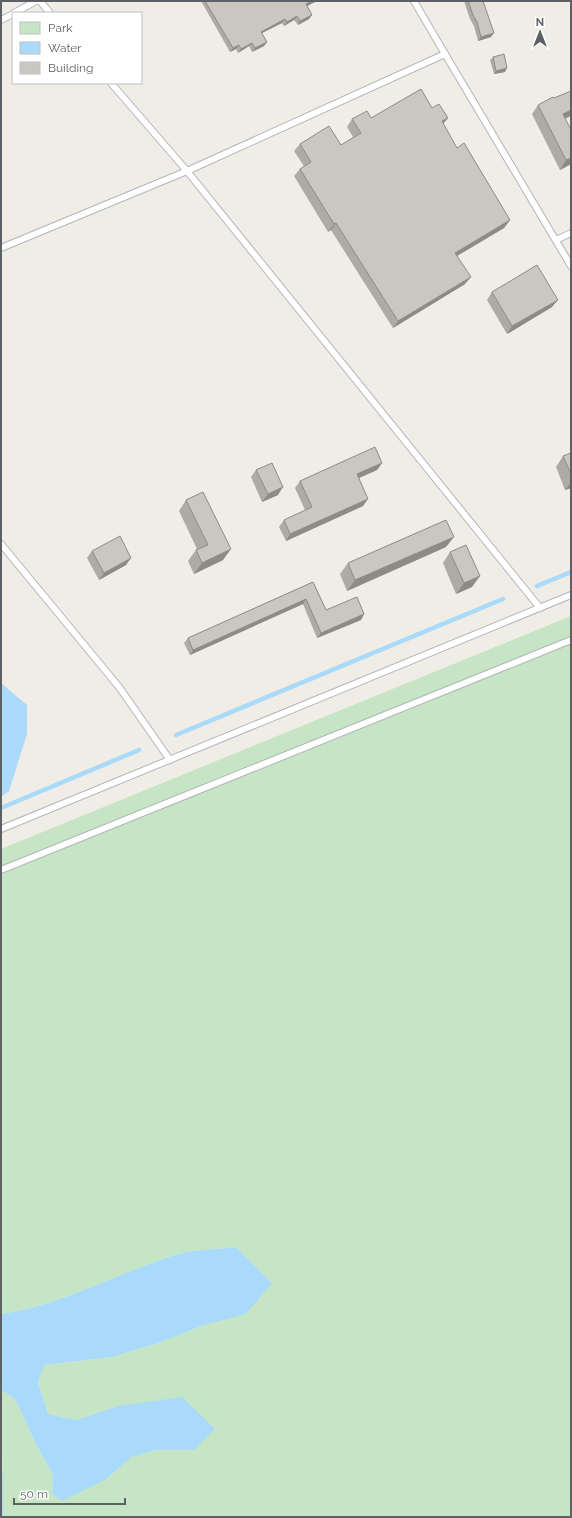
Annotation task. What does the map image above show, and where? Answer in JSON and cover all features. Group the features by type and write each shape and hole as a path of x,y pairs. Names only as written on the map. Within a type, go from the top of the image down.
{"lane":[{"path":"16,12 36,1"},
{"path":"40,1 49,12"},
{"path":"414,1 571,266"},
{"path":"1,20 12,14"},
{"path":"1,248 187,171 445,54"},
{"path":"112,84 187,171 540,608"},
{"path":"556,240 571,233"},
{"path":"1,544 119,687 170,760"},
{"path":"1,829 571,595"},
{"path":"1,870 571,640"}],"green space":[{"path":"571,616 571,1517 3,1517 1,1390 15,1399 35,1442 53,1475 52,1494 105,1480 133,1456 157,1450 194,1450 118,1406 76,1420 48,1414 38,1382 44,1365 112,1357 159,1343 204,1325 272,1283 236,1247 198,1251 178,1254 69,1296 1,1314 1,849"}],"water":[{"path":"1,683 27,705 27,734 9,791 1,797"},
{"path":"236,1247 272,1283 246,1314 204,1325 159,1343 112,1357 44,1365 38,1382 48,1414 76,1420 118,1406 182,1397 215,1429 194,1450 157,1450 133,1456 105,1480 62,1501 52,1494 53,1475 35,1442 15,1399 1,1390 1,1314 69,1296 178,1254"},
{"path":"1,1458 3,1477 3,1517 1,1517"}],"building":[{"path":"205,1 312,1 306,4 312,15 300,21 297,16 287,22 285,19 261,32 267,42 255,48 252,43 241,49 239,45 233,48"},
{"path":"468,1 483,1 494,33 481,37 477,22"},
{"path":"504,54 507,68 496,71 493,57"},
{"path":"421,89 432,108 439,104 448,118 442,121 457,148 464,143 510,220 455,253 471,277 398,321 336,223 334,224 300,169 311,162 300,144 329,126 341,145 361,133 352,119 367,111 371,118"},
{"path":"571,91 571,110 563,114 571,130 571,158 566,160 538,105 553,97 554,98"},
{"path":"537,265 558,300 512,326 492,292"},
{"path":"375,447 382,463 357,474 368,499 290,534 284,520 312,507 300,481"},
{"path":"571,453 571,474 563,456"},
{"path":"272,463 283,487 268,494 256,470"},
{"path":"203,492 231,549 202,563 196,550 208,545 186,500"},
{"path":"446,520 454,537 355,580 348,563"},
{"path":"120,536 131,558 104,573 92,551"},
{"path":"466,545 480,576 464,583 450,552"},
{"path":"313,582 326,610 357,597 364,614 321,633 306,599 193,650 188,638"}],"waterway":[{"path":"537,586 571,572"},
{"path":"176,735 503,599"},
{"path":"1,808 139,750"}]}
